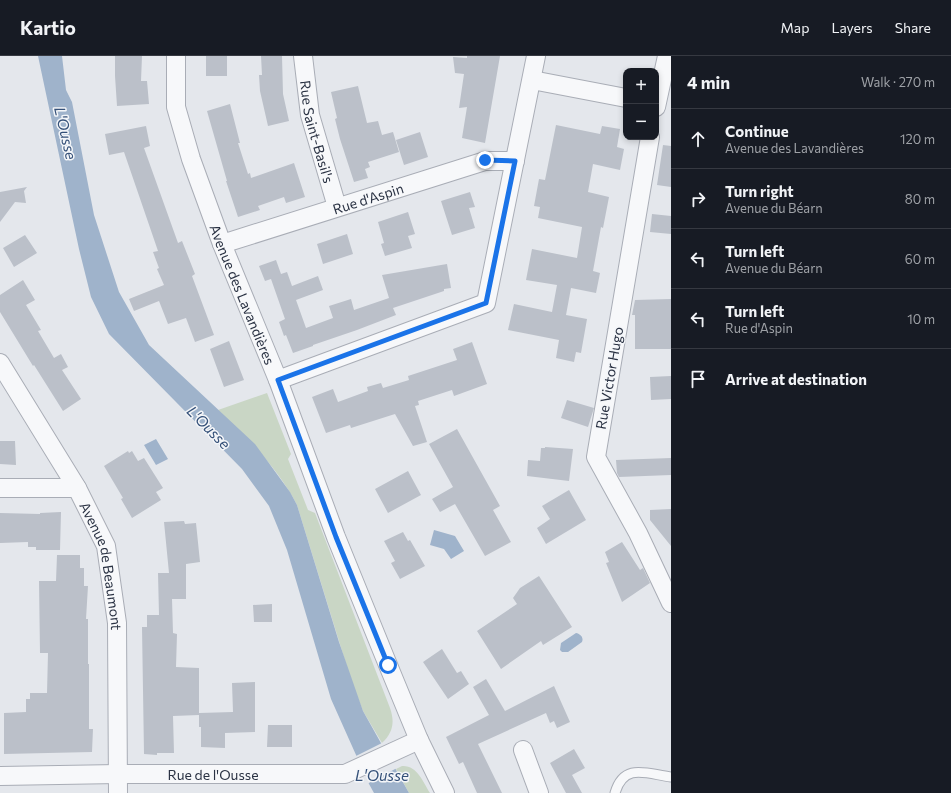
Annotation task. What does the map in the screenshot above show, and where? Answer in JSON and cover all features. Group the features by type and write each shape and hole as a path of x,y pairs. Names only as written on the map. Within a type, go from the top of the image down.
{"street":[{"name":"Avenue des Lavandières","path":"176,56 176,107 191,159 222,244 278,380 336,537 419,740 445,793"},
{"name":"Rue Saint-Basil's","path":"303,56 310,115 337,206"},
{"path":"278,380 486,303 536,56"},
{"path":"656,104 667,56"},
{"path":"532,80 623,97"},
{"name":"Rue Victor Hugo","path":"649,140 596,457 638,533 670,599"},
{"name":"Rue d'Aspin","path":"222,244 337,206 485,160 515,161"},
{"name":"Avenue de Beaumont","path":"0,363 77,488 106,546 117,623 118,793"},
{"path":"0,488 77,488"},
{"name":"Rue de l'Ousse","path":"0,776 118,774 345,774 419,740"},
{"path":"523,750 539,793"}],"lane":[{"path":"615,793 620,781 625,775 633,772 671,777"}],"green space":[{"path":"267,393 291,454 288,459 308,510 315,513 392,713 393,723 391,731 382,743 363,711 351,680 297,505 272,466 218,410"},
{"path":"402,766 407,766 416,771 430,793 409,793 396,769"}],"water":[{"name":"L'Ousse","path":"38,56 62,56 66,90 72,102 94,215 119,292 149,345 255,444 290,492 297,505 339,642 363,711 409,793 374,793 369,784 331,699 287,550 269,506 242,469 109,334 91,297 79,249"},
{"path":"156,439 168,459 156,465 144,445"},
{"path":"434,530 455,536 464,551 451,559 444,549 430,545"},
{"path":"576,633 581,636 582,642 568,652 562,652 560,650 561,643"}],"pier":[{"path":"384,742 397,768 367,784 354,757"}],"building":[{"path":"115,56 142,56 141,81 147,81 149,104 117,106"},
{"path":"206,56 227,56 227,76 206,76"},
{"path":"261,56 282,56 283,94 289,121 268,126 260,91 259,75 262,75"},
{"path":"467,56 500,56 485,143 462,138 467,107 459,108 464,74 455,73 453,57 467,58"},
{"path":"358,86 367,123 378,121 382,135 393,132 399,152 368,162 370,167 365,169 368,178 354,182 340,139 331,92"},
{"path":"230,104 240,143 238,143 248,174 250,173 251,178 294,163 305,197 286,203 284,197 258,206 260,210 238,217 226,181 207,111"},
{"path":"556,125 600,134 602,126 620,129 617,147 624,149 620,170 593,164 588,192 609,197 603,228 601,227 593,271 600,273 596,293 571,288 566,315 587,319 581,353 576,352 574,362 556,358 559,340 508,330 514,304 552,312 557,285 526,280 532,249 577,258 582,227 538,218 540,207 534,206 539,179 545,180"},
{"path":"146,126 150,146 144,148 178,243 182,241 195,274 192,276 214,335 195,342 186,318 168,324 159,301 134,311 129,299 164,285 157,269 159,268 153,252 158,251 124,152 109,155 105,134"},
{"path":"420,132 428,157 404,165 396,140"},
{"path":"663,145 671,146 671,187 657,185"},
{"path":"27,187 24,191 26,203 15,202 0,222 0,192"},
{"path":"470,192 475,207 469,208 475,228 452,235 441,201"},
{"path":"408,212 415,234 408,236 412,248 385,256 381,244 384,243 378,222"},
{"path":"652,214 671,216 671,234 650,232"},
{"path":"347,234 353,254 323,264 317,244"},
{"path":"25,235 37,253 14,267 3,248"},
{"path":"276,260 281,274 287,272 292,286 318,276 323,290 296,300 306,328 333,318 329,306 351,299 354,310 389,298 382,275 447,264 451,288 444,289 444,291 393,308 396,315 293,353 286,335 284,336 279,322 285,319 271,279 265,281 259,266"},
{"path":"23,280 35,300 26,305 41,330 38,331 54,358 61,354 68,367 62,370 81,399 63,411 0,312 0,295"},
{"path":"671,299 671,349 635,349 635,315 632,315 635,300"},
{"path":"229,341 244,380 224,387 210,349"},
{"path":"472,342 487,384 454,396 452,390 418,401 419,405 415,406 427,442 413,446 395,414 351,428 350,425 326,433 312,397 333,389 338,402 368,391 367,387 381,383 383,388 409,380 408,376 457,360 453,349"},
{"path":"671,376 671,399 651,400 650,377"},
{"path":"567,400 594,408 588,427 561,418"},
{"path":"457,429 500,506 493,510 511,542 485,556 455,504 440,512 432,499 453,487 429,444"},
{"path":"0,441 15,441 16,465 0,464"},
{"path":"541,448 573,449 569,481 527,476 528,460 540,461"},
{"path":"128,451 129,453 132,451 138,461 144,458 163,488 156,492 161,500 132,518 121,499 123,498 104,466"},
{"path":"671,458 671,475 619,477 617,473 616,460"},
{"path":"408,471 421,495 388,513 375,489"},
{"path":"569,490 586,520 546,544 537,528 550,519 542,506"},
{"path":"671,509 671,546 650,520 650,510"},
{"path":"61,512 60,550 36,550 36,547 28,547 28,542 0,543 0,513 40,514"},
{"path":"184,521 185,524 196,523 200,562 186,564 186,599 172,599 173,633 177,634 176,667 199,668 199,713 233,712 232,683 255,682 255,732 225,733 225,748 201,747 201,727 199,727 199,715 173,716 174,753 157,753 157,755 144,754 142,627 147,627 147,615 159,615 158,573 169,573 164,522"},
{"path":"403,532 408,541 410,540 425,566 400,579 391,563 395,561 384,541"},
{"path":"622,542 640,570 643,568 650,583 622,602 606,563 609,562 605,552"},
{"path":"57,555 80,555 80,568 84,568 84,586 88,586 86,619 88,619 89,729 93,729 92,752 4,754 4,713 26,712 26,699 30,699 30,693 47,693 48,653 40,653 39,581 56,581"},
{"path":"539,576 572,627 543,645 541,641 501,669 477,631 517,604 513,598 520,588"},
{"path":"272,604 272,622 254,622 253,605"},
{"path":"442,649 457,673 461,671 469,684 448,699 423,662"},
{"path":"486,679 505,711 554,686 570,722 557,728 554,721 550,723 546,713 478,744 502,793 477,793 463,762 459,764 446,737 489,715 473,687"},
{"path":"268,725 292,725 292,747 267,747"},
{"path":"574,749 585,768 572,775 582,793 566,793 550,763"}],"route":[{"path":"388,665 336,537 278,380 486,303 515,161 485,160"}]}
